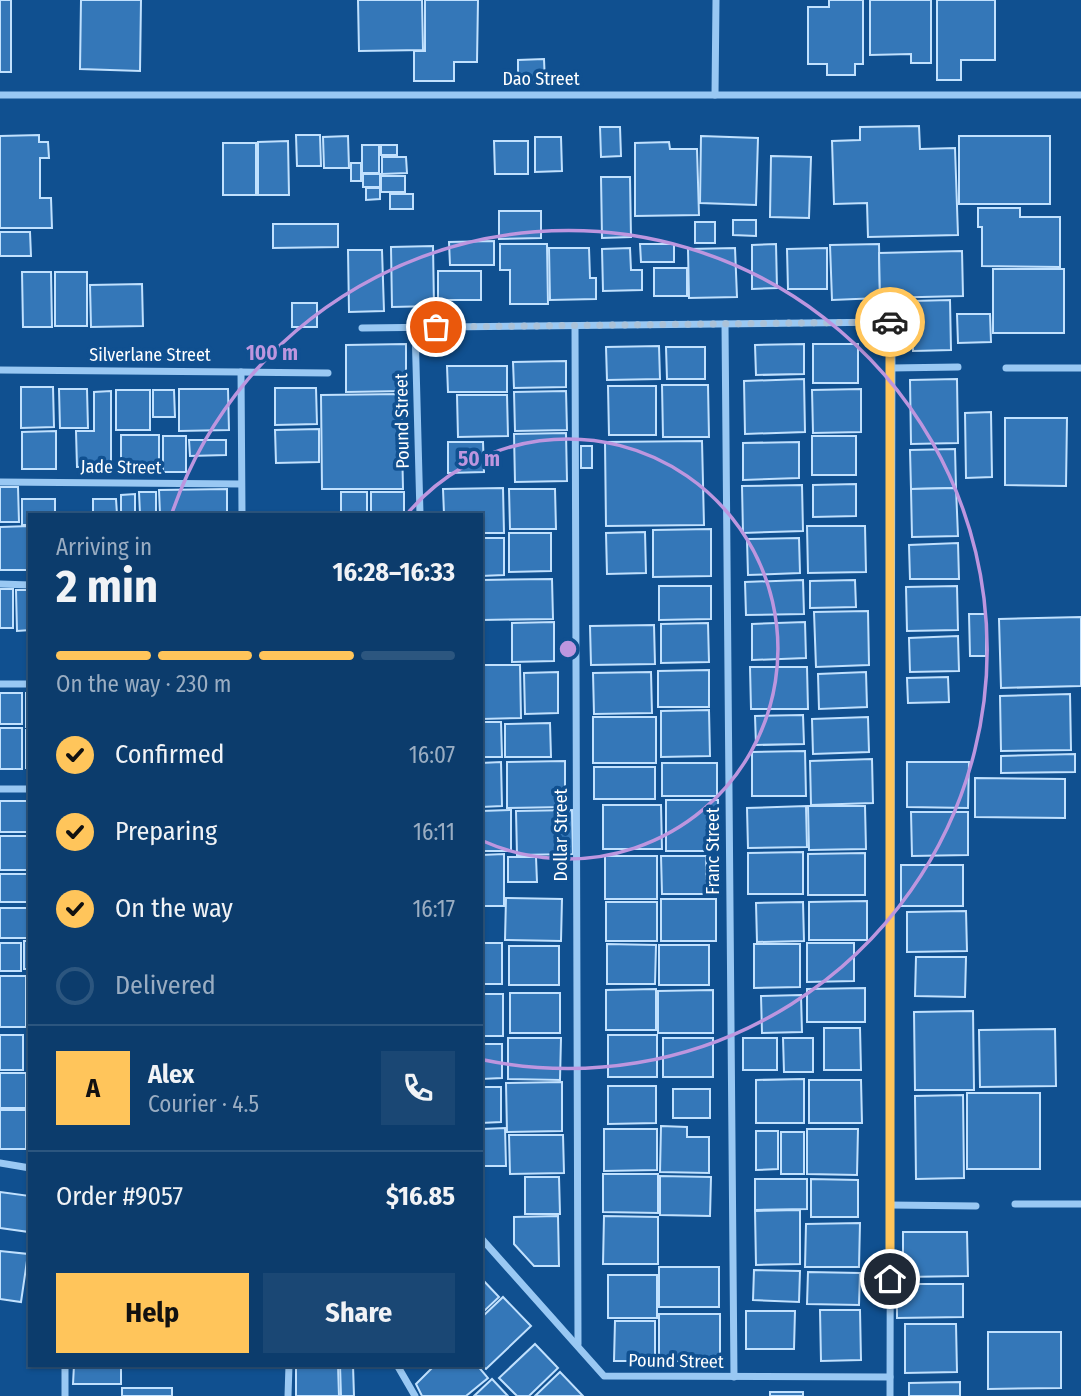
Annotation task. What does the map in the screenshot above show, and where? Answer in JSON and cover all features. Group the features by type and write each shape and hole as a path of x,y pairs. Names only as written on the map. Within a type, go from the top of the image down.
{"street":[{"path":"715,95 716,0"},
{"name":"Dao Street","path":"0,95 1081,95"},
{"path":"362,328 892,322 890,1396"},
{"name":"Franc Street","path":"725,324 733,1377"},
{"name":"Dollar Street","path":"575,326 578,1344"},
{"name":"Pound Street","path":"415,327 420,513"},
{"path":"891,368 958,367"},
{"path":"1006,368 1081,368"},
{"name":"Silverlane Street","path":"0,370 328,373"},
{"path":"241,372 242,513"},
{"name":"Jade Street","path":"0,482 241,484"},
{"path":"0,584 28,584"},
{"path":"0,684 28,684"},
{"path":"0,789 28,789"},
{"path":"0,1163 28,1168"},
{"path":"1015,1204 1081,1204"},
{"path":"890,1205 976,1206"},
{"name":"Pound Street","path":"483,1240 604,1376 890,1377"},
{"path":"65,1367 65,1396"},
{"path":"288,1396 289,1367"},
{"path":"398,1367 415,1396"}],"building":[{"path":"0,0 11,0 11,72 0,72"},
{"path":"81,0 141,0 140,71 80,69"},
{"path":"358,0 422,0 423,50 359,51"},
{"path":"425,0 478,0 477,62 454,62 454,81 414,81 414,51 425,51"},
{"path":"829,0 863,0 863,64 855,64 855,75 827,75 827,64 808,64 808,7 829,7"},
{"path":"870,0 931,0 931,63 911,63 911,54 870,55"},
{"path":"937,0 995,0 995,60 961,60 961,80 937,80"},
{"path":"544,59 545,83 518,83 518,60"},
{"path":"919,126 920,149 955,148 958,235 868,237 867,203 834,204 832,141 860,140 860,127"},
{"path":"600,127 620,127 621,156 601,157"},
{"path":"39,135 39,142 48,142 49,158 40,158 40,198 51,198 52,228 0,228 0,136"},
{"path":"296,135 320,135 321,166 297,166"},
{"path":"348,136 349,168 324,168 323,137"},
{"path":"701,136 758,138 756,205 700,203"},
{"path":"959,136 1050,136 1050,204 959,204"},
{"path":"535,137 561,137 562,171 535,172"},
{"path":"288,141 289,195 258,195 258,142"},
{"path":"494,141 528,141 528,174 495,174"},
{"path":"669,142 670,149 697,149 699,215 635,216 635,143"},
{"path":"223,143 256,143 256,195 223,195"},
{"path":"362,145 379,145 379,173 362,173"},
{"path":"381,145 397,145 397,155 381,155"},
{"path":"771,156 811,157 809,218 770,217"},
{"path":"382,157 406,157 407,173 382,174"},
{"path":"351,163 361,163 361,181 351,181"},
{"path":"363,174 380,174 380,187 363,187"},
{"path":"381,176 405,176 405,192 381,192"},
{"path":"601,177 630,177 631,237 602,238"},
{"path":"366,188 380,188 380,199 366,200"},
{"path":"390,194 413,194 413,209 390,209"},
{"path":"978,208 1020,208 1020,217 1060,217 1060,267 982,266 982,227 978,227"},
{"path":"499,211 541,211 541,238 499,239"},
{"path":"733,220 756,220 756,236 733,235"},
{"path":"695,222 715,222 715,243 695,243"},
{"path":"273,224 338,224 338,247 273,248"},
{"path":"0,232 30,232 31,256 0,256"},
{"path":"494,241 494,265 450,265 449,242"},
{"path":"500,244 547,244 548,304 510,304 510,270 500,270"},
{"path":"640,244 674,244 674,262 641,262"},
{"path":"776,244 777,288 752,289 752,245"},
{"path":"879,244 880,298 832,300 830,245"},
{"path":"433,246 434,306 392,307 391,247"},
{"path":"549,248 589,248 590,278 596,278 596,299 550,300"},
{"path":"630,248 631,270 642,270 642,290 603,291 602,249"},
{"path":"735,248 737,297 689,298 688,249"},
{"path":"827,248 827,289 788,289 787,249"},
{"path":"348,250 382,250 384,311 349,312"},
{"path":"962,251 963,296 880,298 879,253"},
{"path":"654,268 687,268 687,296 654,296"},
{"path":"993,269 1064,269 1064,333 993,333"},
{"path":"438,271 481,271 481,300 438,300"},
{"path":"22,272 51,272 52,327 23,327"},
{"path":"55,272 87,272 87,326 55,326"},
{"path":"142,284 143,326 91,327 90,285"},
{"path":"950,300 951,350 913,351 912,301"},
{"path":"292,303 317,303 317,327 292,327"},
{"path":"957,314 990,314 991,342 958,343"},
{"path":"406,344 406,391 346,392 346,345"},
{"path":"804,344 804,374 756,375 755,345"},
{"path":"813,344 858,344 858,383 813,383"},
{"path":"659,346 660,379 607,380 606,347"},
{"path":"666,347 705,347 705,379 667,379"},
{"path":"566,361 566,387 514,388 513,362"},
{"path":"447,366 507,366 507,392 448,392"},
{"path":"804,379 805,432 745,434 744,381"},
{"path":"957,379 958,443 911,444 910,380"},
{"path":"662,385 708,385 709,437 663,437"},
{"path":"608,386 656,386 656,435 609,435"},
{"path":"21,387 53,387 54,427 21,428"},
{"path":"275,388 316,388 317,424 275,425"},
{"path":"59,389 87,389 88,428 60,428"},
{"path":"179,389 228,389 229,430 179,431"},
{"path":"861,389 861,432 813,433 812,390"},
{"path":"116,390 150,390 150,430 116,430"},
{"path":"153,390 174,390 175,417 153,417"},
{"path":"111,391 111,466 77,467 76,431 94,431 94,392"},
{"path":"566,391 567,430 515,431 514,392"},
{"path":"401,394 403,489 322,489 321,395"},
{"path":"457,395 507,395 508,436 458,437"},
{"path":"991,412 992,477 966,478 965,413"},
{"path":"1005,418 1067,418 1066,486 1005,485"},
{"path":"319,429 319,462 276,463 275,430"},
{"path":"56,431 56,469 22,469 22,432"},
{"path":"566,433 567,481 515,482 514,434"},
{"path":"121,435 159,435 159,464 121,464"},
{"path":"163,436 186,436 186,472 163,472"},
{"path":"812,436 856,436 856,475 812,475"},
{"path":"189,440 226,440 226,455 190,456"},
{"path":"702,441 704,525 606,526 605,442"},
{"path":"448,442 483,442 484,472 448,473"},
{"path":"799,442 799,478 743,480 743,443"},
{"path":"581,446 592,446 592,468 581,468"},
{"path":"955,449 956,488 911,489 910,450"},
{"path":"856,484 856,516 813,517 813,485"},
{"path":"802,485 803,531 743,533 742,486"},
{"path":"0,487 18,487 19,522 0,522"},
{"path":"503,488 504,533 483,533 483,513 444,513 443,489"},
{"path":"956,488 958,536 912,537 911,489"},
{"path":"227,489 227,513 160,513 159,490"},
{"path":"509,489 555,489 556,529 510,529"},
{"path":"139,492 156,492 156,513 140,513"},
{"path":"341,492 367,492 367,513 341,513"},
{"path":"371,492 404,492 404,513 371,513"},
{"path":"135,494 135,513 121,513 121,495"},
{"path":"22,499 55,499 55,513 28,513 28,525 22,525"},
{"path":"93,499 116,499 117,513 93,513"},
{"path":"28,526 28,570 0,570 0,527"},
{"path":"807,526 865,526 866,572 808,573"},
{"path":"711,529 711,576 653,577 653,530"},
{"path":"645,532 646,573 607,574 606,533"},
{"path":"509,533 551,533 551,571 509,572"},
{"path":"483,538 504,538 504,575 483,576"},
{"path":"799,538 800,573 748,575 747,539"},
{"path":"958,543 959,579 910,579 909,545"},
{"path":"552,579 553,619 483,620 483,580"},
{"path":"803,580 804,614 746,615 745,582"},
{"path":"855,580 856,607 810,608 810,581"},
{"path":"659,586 711,586 711,619 659,620"},
{"path":"957,586 958,630 907,631 906,587"},
{"path":"0,589 13,589 13,628 0,628"},
{"path":"16,590 28,590 28,630 17,631"},
{"path":"868,611 869,665 816,667 814,612"},
{"path":"969,614 986,614 986,656 970,656"},
{"path":"1081,617 1081,686 1001,688 999,619"},
{"path":"554,622 554,661 512,662 512,623"},
{"path":"805,622 806,658 752,660 752,624"},
{"path":"708,623 709,662 661,663 661,624"},
{"path":"654,625 655,664 591,665 590,626"},
{"path":"958,636 959,671 910,672 909,638"},
{"path":"483,665 520,665 521,718 483,719"},
{"path":"750,667 807,667 808,709 751,709"},
{"path":"709,670 709,707 658,707 658,671"},
{"path":"558,672 558,713 525,714 524,673"},
{"path":"651,672 652,713 594,714 593,673"},
{"path":"866,672 867,707 819,709 818,674"},
{"path":"948,677 949,702 908,703 907,678"},
{"path":"0,693 22,693 22,724 0,724"},
{"path":"26,693 28,693 28,727"},
{"path":"1070,694 1071,750 1001,751 1000,696"},
{"path":"709,710 710,756 661,757 661,711"},
{"path":"803,715 804,744 756,745 755,716"},
{"path":"593,717 656,717 656,763 593,763"},
{"path":"868,717 869,752 813,754 812,719"},
{"path":"483,722 501,722 502,757 483,757"},
{"path":"550,723 551,757 505,757 505,724"},
{"path":"0,728 22,728 22,769 0,769"},
{"path":"26,730 28,730 28,768"},
{"path":"805,751 806,796 752,796 752,752"},
{"path":"1075,754 1075,772 1001,773 1001,756"},
{"path":"872,759 873,803 811,805 810,761"},
{"path":"565,761 565,807 507,808 507,762"},
{"path":"501,762 502,806 483,807 483,763"},
{"path":"907,762 969,762 968,808 907,807"},
{"path":"662,763 717,763 717,796 662,796"},
{"path":"594,767 655,767 655,799 594,799"},
{"path":"975,778 1065,779 1065,818 975,817"},
{"path":"666,800 718,800 719,851 666,851"},
{"path":"0,801 28,801 28,832 0,832"},
{"path":"603,805 661,805 662,849 603,849"},
{"path":"806,806 807,847 748,848 747,808"},
{"path":"808,806 865,806 866,849 809,850"},
{"path":"511,810 511,851 483,851 483,811"},
{"path":"572,810 573,854 517,855 516,811"},
{"path":"911,812 968,812 968,855 912,856"},
{"path":"0,836 28,836 28,870 0,870"},
{"path":"803,852 803,894 748,894 748,853"},
{"path":"865,853 865,895 808,895 808,854"},
{"path":"504,854 504,906 483,906 483,855"},
{"path":"605,856 657,856 657,899 605,899"},
{"path":"661,856 706,856 707,894 662,894"},
{"path":"508,857 536,857 537,882 508,882"},
{"path":"901,865 963,865 963,906 901,906"},
{"path":"0,874 28,874 28,902 0,902"},
{"path":"506,898 562,899 561,941 505,940"},
{"path":"661,899 716,899 716,941 661,941"},
{"path":"867,901 867,940 809,940 809,902"},
{"path":"606,902 657,902 657,941 606,941"},
{"path":"803,902 804,941 757,942 756,903"},
{"path":"0,908 28,908 28,938 0,938"},
{"path":"966,911 967,951 907,952 907,912"},
{"path":"24,941 28,941 28,969 24,969"},
{"path":"0,943 21,943 21,971 0,971"},
{"path":"483,943 502,943 502,984 483,984"},
{"path":"807,943 854,943 854,981 807,982"},
{"path":"607,944 656,945 655,984 607,984"},
{"path":"754,944 800,944 800,987 754,988"},
{"path":"659,945 709,945 709,985 659,985"},
{"path":"509,946 559,946 559,985 509,985"},
{"path":"916,957 966,957 965,997 915,996"},
{"path":"0,976 26,976 26,1027 0,1027"},
{"path":"865,988 865,1022 807,1022 807,989"},
{"path":"656,989 656,1030 606,1030 606,990"},
{"path":"713,990 713,1033 658,1033 658,991"},
{"path":"510,993 560,993 560,1033 510,1033"},
{"path":"483,994 503,994 503,1036 483,1036"},
{"path":"801,995 802,1032 762,1033 761,996"},
{"path":"973,1011 974,1090 915,1090 914,1012"},
{"path":"824,1028 860,1028 861,1070 824,1070"},
{"path":"1055,1029 1056,1086 980,1087 979,1030"},
{"path":"0,1035 23,1035 23,1070 0,1070"},
{"path":"608,1035 657,1035 657,1077 608,1077"},
{"path":"508,1038 561,1038 560,1080 508,1079"},
{"path":"663,1038 713,1038 713,1077 663,1077"},
{"path":"743,1038 777,1038 777,1070 743,1070"},
{"path":"783,1038 813,1038 813,1072 784,1072"},
{"path":"483,1044 502,1044 502,1078 483,1079"},
{"path":"0,1073 26,1073 26,1108 0,1108"},
{"path":"804,1079 804,1123 756,1123 756,1080"},
{"path":"809,1080 861,1080 862,1123 809,1123"},
{"path":"562,1082 562,1131 507,1132 506,1083"},
{"path":"608,1086 656,1086 656,1123 608,1124"},
{"path":"483,1087 501,1087 501,1122 483,1123"},
{"path":"673,1089 710,1089 710,1118 673,1118"},
{"path":"967,1093 1040,1093 1040,1169 967,1169"},
{"path":"963,1095 964,1178 916,1179 915,1096"},
{"path":"0,1110 26,1110 26,1149 0,1149"},
{"path":"661,1126 687,1127 687,1137 709,1137 709,1173 660,1172"},
{"path":"505,1128 506,1166 483,1166 483,1129"},
{"path":"604,1129 657,1129 657,1170 604,1171"},
{"path":"807,1129 858,1129 857,1175 807,1174"},
{"path":"756,1131 778,1131 778,1169 756,1170"},
{"path":"781,1132 804,1132 804,1174 781,1174"},
{"path":"509,1135 563,1135 564,1173 510,1174"},
{"path":"603,1174 658,1174 658,1213 603,1212"},
{"path":"660,1176 711,1177 710,1216 660,1215"},
{"path":"525,1177 559,1177 560,1214 525,1214"},
{"path":"755,1179 807,1179 807,1209 755,1210"},
{"path":"811,1179 858,1180 858,1217 811,1217"},
{"path":"0,1192 28,1196 28,1232 0,1228"},
{"path":"800,1210 800,1264 756,1265 755,1211"},
{"path":"558,1216 559,1266 534,1266 514,1244 514,1217"},
{"path":"604,1216 658,1217 658,1264 603,1264"},
{"path":"860,1223 859,1267 805,1267 806,1224"},
{"path":"903,1232 967,1232 968,1276 903,1277"},
{"path":"0,1251 28,1254 21,1302 0,1299"},
{"path":"659,1267 719,1267 719,1307 659,1307"},
{"path":"754,1270 800,1271 799,1302 753,1300"},
{"path":"808,1272 860,1273 859,1305 807,1304"},
{"path":"608,1275 657,1275 657,1318 608,1318"},
{"path":"483,1280 499,1297 483,1312"},
{"path":"897,1284 963,1284 963,1317 897,1318"},
{"path":"503,1297 531,1326 486,1369 483,1367 483,1316"},
{"path":"820,1310 860,1310 861,1360 821,1361"},
{"path":"746,1311 795,1311 794,1349 746,1349"},
{"path":"659,1314 720,1314 720,1361 659,1361"},
{"path":"615,1321 655,1321 655,1361 614,1361"},
{"path":"905,1324 956,1324 957,1372 905,1373"},
{"path":"988,1332 1061,1332 1061,1388 988,1389"},
{"path":"535,1344 558,1368 529,1396 517,1396 499,1378"},
{"path":"74,1367 121,1367 121,1384 73,1384"},
{"path":"296,1367 338,1367 339,1396 296,1396"},
{"path":"340,1367 353,1367 354,1396 341,1396"},
{"path":"433,1367 479,1367 488,1378 466,1396 422,1396 416,1384"},
{"path":"560,1372 583,1396 535,1396"},
{"path":"492,1379 508,1396 474,1396"},
{"path":"960,1382 960,1396 909,1396 909,1383"},
{"path":"122,1388 172,1388 172,1396 122,1396"},
{"path":"770,1392 803,1392 803,1396 770,1396"}],"way so far":[{"path":"436,327 890,322"}],"route":[{"path":"890,322 890,1279"}]}
